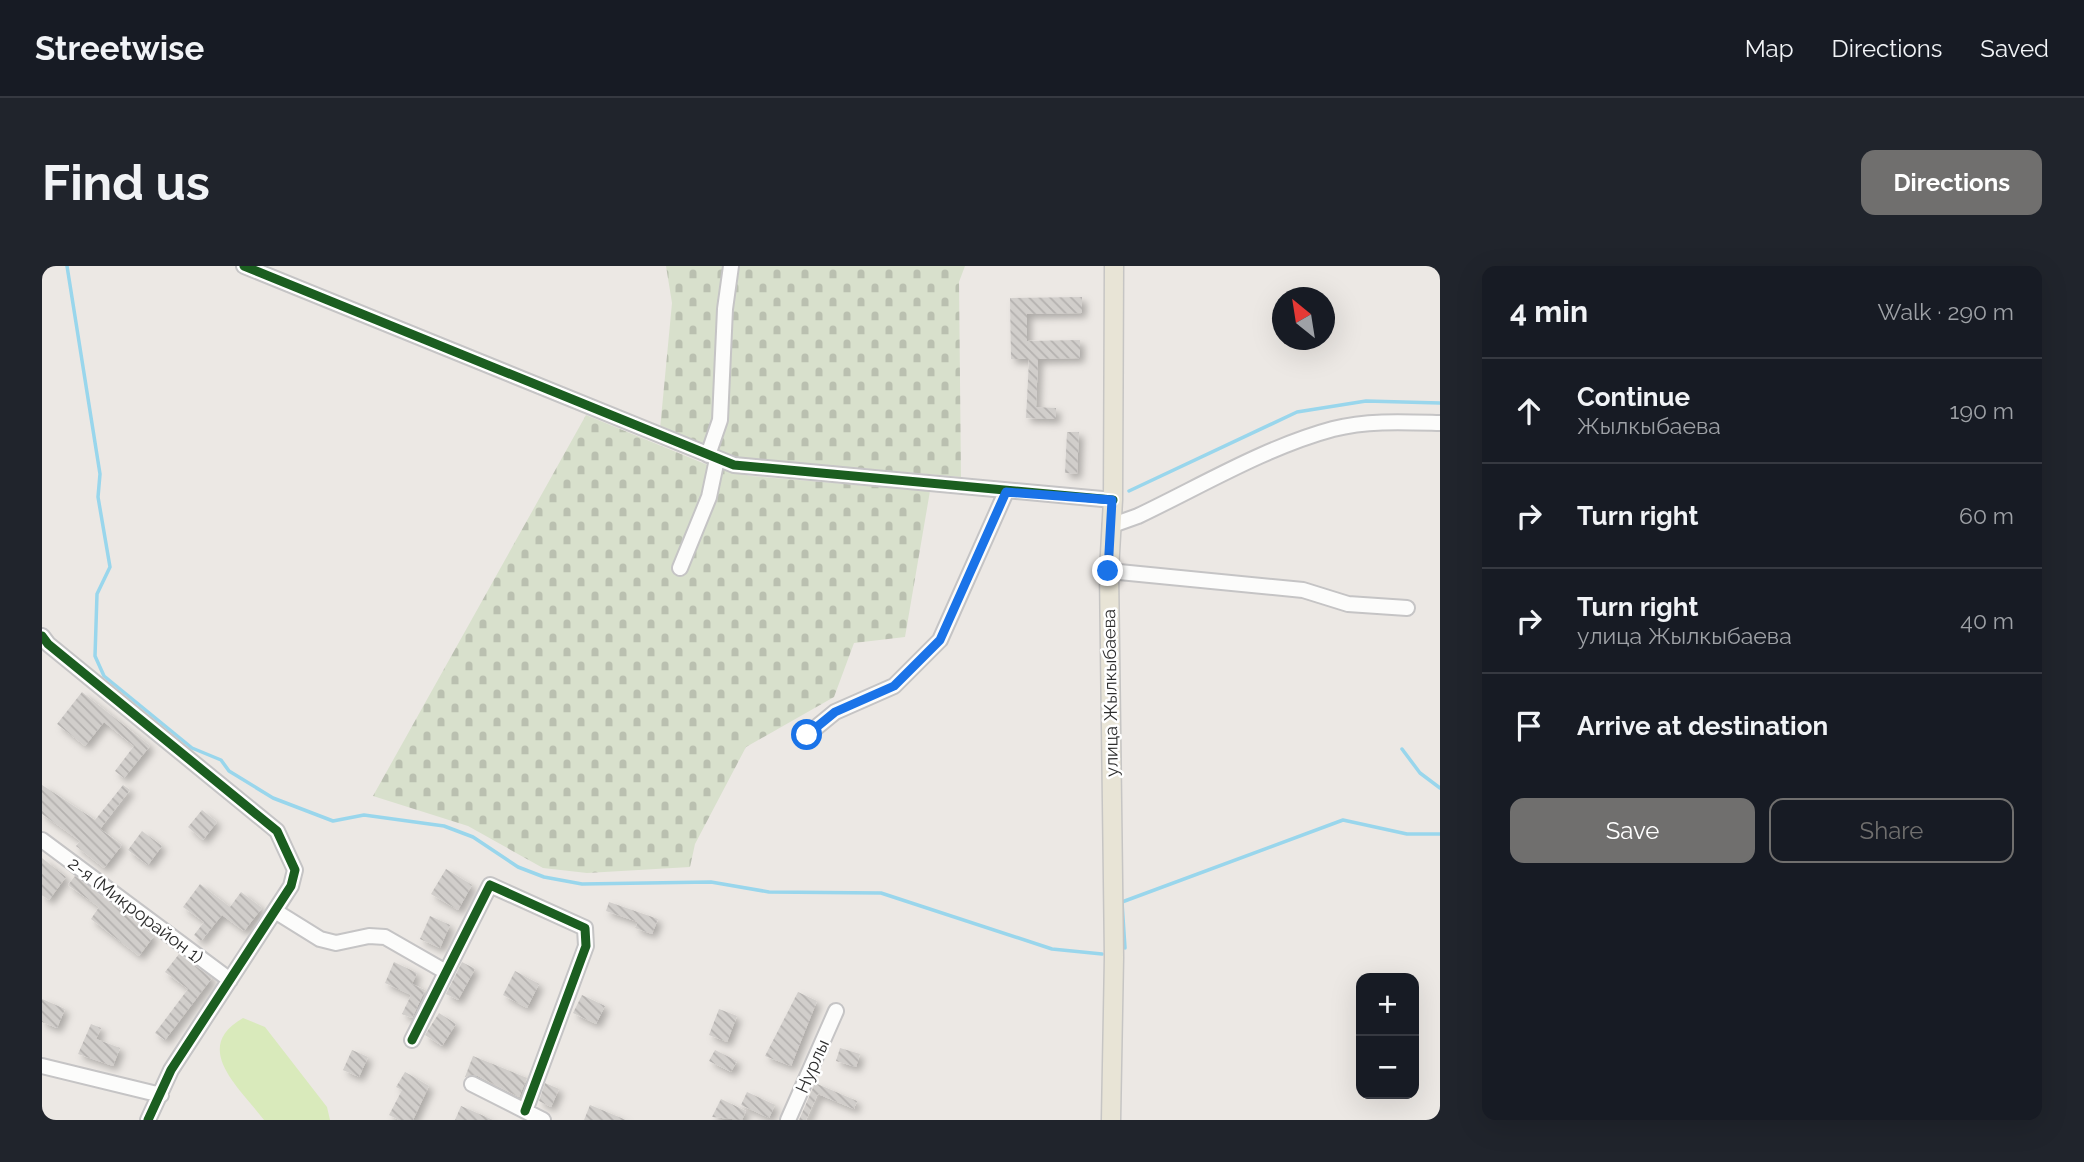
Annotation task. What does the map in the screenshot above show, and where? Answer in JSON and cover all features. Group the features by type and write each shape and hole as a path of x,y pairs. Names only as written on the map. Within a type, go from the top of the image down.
{"main road":[{"name":"улица Жылкыбаева","path":"1111,1120 1114,957 1108,571 1112,500 1114,266"}],"street":[{"path":"244,266 734,464 1112,500"},
{"path":"680,568 709,498 720,421 725,309 731,266"},
{"path":"1416,422 1440,436"},
{"path":"1111,526 1138,516 1298,440 1336,428 1371,423 1440,423"},
{"path":"807,735 835,712 894,686 940,640 1006,492"},
{"path":"1108,571 1290,588 1348,604 1407,608"},
{"path":"42,636 48,645 277,831 295,870 291,886 171,1069 148,1120"},
{"name":"2-я (Микрорайон 1)","path":"42,840 230,980"},
{"path":"412,1040 490,885 585,928 586,946 525,1111"},
{"path":"275,911 320,939 336,943 369,936 385,937 446,972"},
{"name":"Нурлы","path":"788,1120 836,1011"},
{"path":"42,1066 161,1095"},
{"path":"472,1084 543,1120"}],"green space":[{"path":"666,266 965,266 959,282 961,477 735,457 660,429 672,303"},
{"path":"586,415 715,468 751,476 930,491 905,637 854,643 834,697 746,747 695,844 690,867 587,873 543,868 468,826 373,796"},
{"path":"243,1018 265,1027 327,1107 330,1120 264,1120 233,1081 220,1055 221,1042 228,1030"}],"building":[{"path":"1082,297 1082,313 1027,314 1027,341 1080,340 1080,358 1038,359 1036,407 1056,408 1056,419 1026,418 1029,359 1011,359 1010,298"},
{"path":"1067,432 1079,432 1077,474 1065,473"},
{"path":"82,692 150,746 124,778 115,771 134,746 104,722 85,746 57,724"},
{"path":"42,785 95,820 123,785 130,790 100,829 122,845 104,868 76,846 80,841 42,814"},
{"path":"202,810 217,822 203,840 188,827"},
{"path":"142,831 162,846 148,865 128,850"},
{"path":"42,858 66,877 49,900 42,895"},
{"path":"446,869 472,885 458,910 431,894"},
{"path":"75,876 154,936 139,956 91,919 99,907 68,885"},
{"path":"200,884 230,907 241,892 262,908 244,931 222,915 201,941 194,935 204,922 183,907"},
{"path":"609,902 658,919 652,934 635,928 638,922 606,911"},
{"path":"430,916 450,925 440,948 420,939"},
{"path":"179,954 212,978 165,1040 155,1033 188,989 165,972"},
{"path":"394,962 417,973 412,984 425,990 412,1018 402,1014 411,995 385,983"},
{"path":"462,962 475,969 458,1000 446,994"},
{"path":"515,971 539,984 527,1008 503,995"},
{"path":"798,992 817,1001 791,1066 765,1056"},
{"path":"582,995 605,1006 596,1024 573,1013"},
{"path":"42,999 65,1009 57,1028 42,1022"},
{"path":"719,1009 737,1016 727,1042 709,1035"},
{"path":"439,1013 456,1024 442,1046 425,1035"},
{"path":"91,1024 101,1028 96,1039 120,1048 113,1066 78,1054"},
{"path":"840,1048 860,1054 856,1067 836,1061"},
{"path":"352,1050 368,1057 359,1077 343,1070"},
{"path":"715,1050 737,1061 731,1072 709,1061"},
{"path":"473,1056 527,1078 519,1097 476,1075 465,1077"},
{"path":"405,1072 429,1086 413,1120 399,1120 389,1115 402,1090 396,1087"},
{"path":"545,1083 559,1089 551,1107 539,1101"},
{"path":"815,1083 857,1101 854,1109 818,1094 806,1120 799,1120"},
{"path":"747,1092 775,1105 769,1118 741,1105"},
{"path":"721,1099 746,1111 742,1120 712,1117"},
{"path":"590,1105 626,1120 584,1120"},
{"path":"461,1106 493,1120 455,1120"}],"waterway":[{"path":"67,266 100,474 98,497 110,567 97,594 95,656 104,676 192,748 221,760 229,771 273,798 333,821 364,815 444,826 473,837 518,867 544,877 582,884 711,882 769,892 881,893 1052,949 1102,954"},
{"path":"1129,491 1297,412 1366,401 1440,403"},
{"path":"1402,749 1420,773 1440,788"},
{"path":"1125,948 1122,902 1343,820 1407,834 1440,834"}],"cycle path":[{"path":"244,266 734,465 1113,500"},
{"path":"42,636 48,644 277,831 295,870 291,886 171,1070 148,1120"},
{"path":"412,1040 490,885 585,928 586,946 525,1111"}],"route":[{"path":"807,735 835,712 894,686 917,666 940,640 1006,492 1112,500 1108,571"}]}
